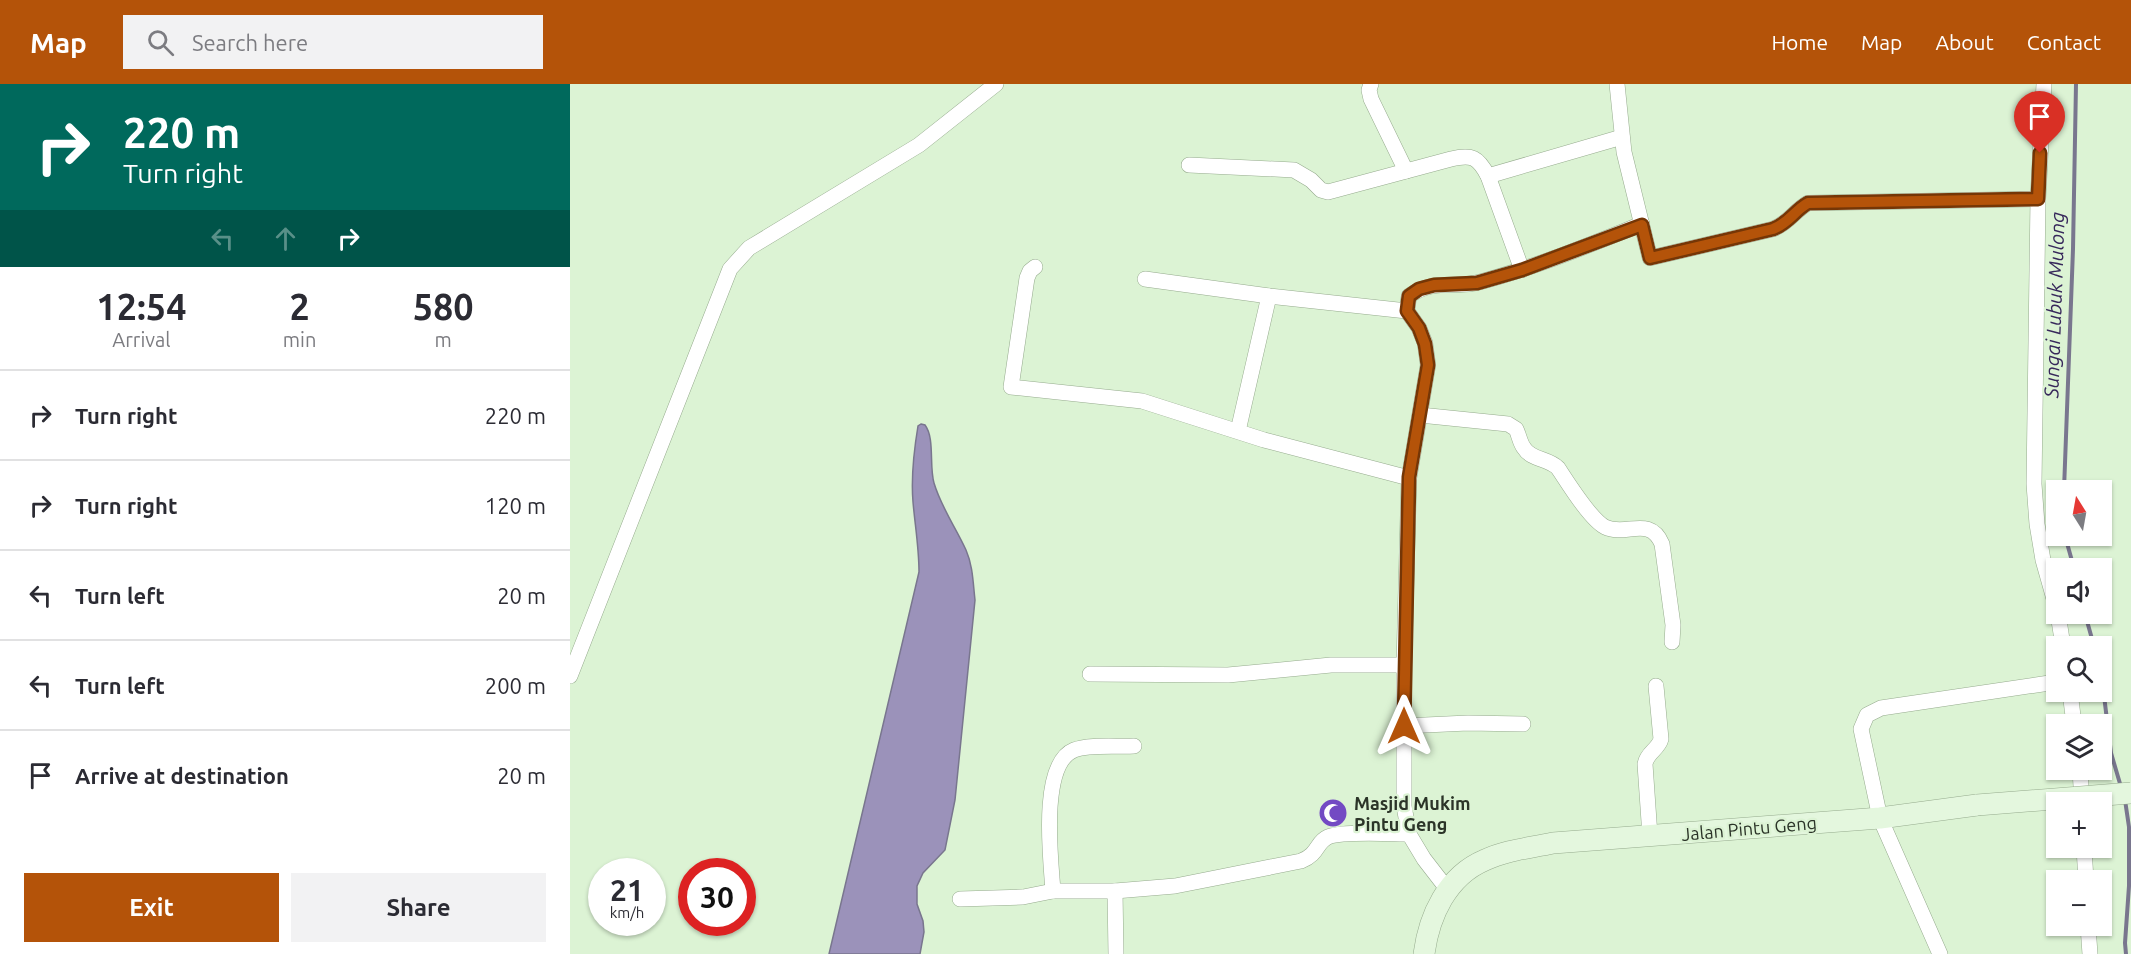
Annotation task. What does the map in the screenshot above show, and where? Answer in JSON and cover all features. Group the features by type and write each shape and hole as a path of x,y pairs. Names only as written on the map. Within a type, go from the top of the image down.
{"main road":[{"name":"Jalan Pintu Geng","path":"1424,954 1427,932 1436,907 1448,890 1463,873 1483,860 1506,852 1553,843 1880,818 1977,805 2131,793"}],"street":[{"path":"570,676 730,269 749,248 919,145 996,84"},
{"path":"1371,84 1369,90 1371,99 1406,171"},
{"path":"1617,84 1622,137 1650,258 1773,229 1789,221 1801,207 1808,203 2038,199"},
{"path":"2044,84 2038,199 2034,484 2037,524 2046,571"},
{"path":"1488,176 1622,137"},
{"path":"1189,165 1294,170 1311,180 1321,190 1328,192 1466,156 1480,162 1488,176 1522,270"},
{"path":"1448,890 1424,859 1409,834 1404,806 1404,665 1409,477 1428,365 1425,344 1419,328 1407,311 1409,296 1419,289 1434,285 1477,283 1522,270 1642,225"},
{"path":"1035,267 1027,278 1011,387 1142,401 1238,431 1409,477"},
{"path":"1145,279 1269,296 1407,311"},
{"path":"1238,431 1269,296"},
{"path":"1420,415 1508,424 1516,429 1524,449 1532,456 1551,462 1558,468 1596,521 1606,528 1650,529 1658,534 1662,544 1672,613 1672,642"},
{"path":"1090,674 1228,675 1331,665 1404,665"},
{"path":"1940,954 1880,818 1861,729 1867,715 1881,708 2046,683"},
{"path":"1650,836 1645,764 1648,754 1659,746 1661,739 1656,686"},
{"path":"1404,726 1468,723 1523,724"},
{"path":"1053,891 1048,823 1058,768 1072,751 1081,748 1134,746"},
{"path":"960,899 1023,897 1053,891 1115,891 1175,886 1301,861 1314,854 1322,841 1337,834 1409,834"},
{"path":"1115,891 1116,954"},
{"path":"2089,936 2090,954"}],"shaded area":[{"path":"925,425 930,437 933,476 937,492 968,556 975,600 955,800 945,850 923,873 917,886 917,904 924,932 920,954 829,954 919,572 912,483 918,426"}],"waterway":[{"name":"Sungai Lubuk Mulong","path":"2064,480 2073,249 2076,84"},
{"name":"Sungai Lubuk Mulong","path":"2068,546 2071,558"},
{"name":"Sungai Lubuk Mulong","path":"2088,624 2091,636"},
{"name":"Sungai Lubuk Mulong","path":"2105,702 2111,753 2121,787"},
{"name":"Sungai Lubuk Mulong","path":"2125,800 2129,827 2126,954"}],"place":[{"name":"Masjid Mukim Pintu Geng","path":"1333,813"}],"route":[{"path":"1404,726 1409,477 1428,365 1425,344 1419,328 1407,311 1409,296 1419,289 1434,285 1477,283 1522,270 1642,225 1650,258 1782,226 1808,203 2038,199 2040,153"}]}
